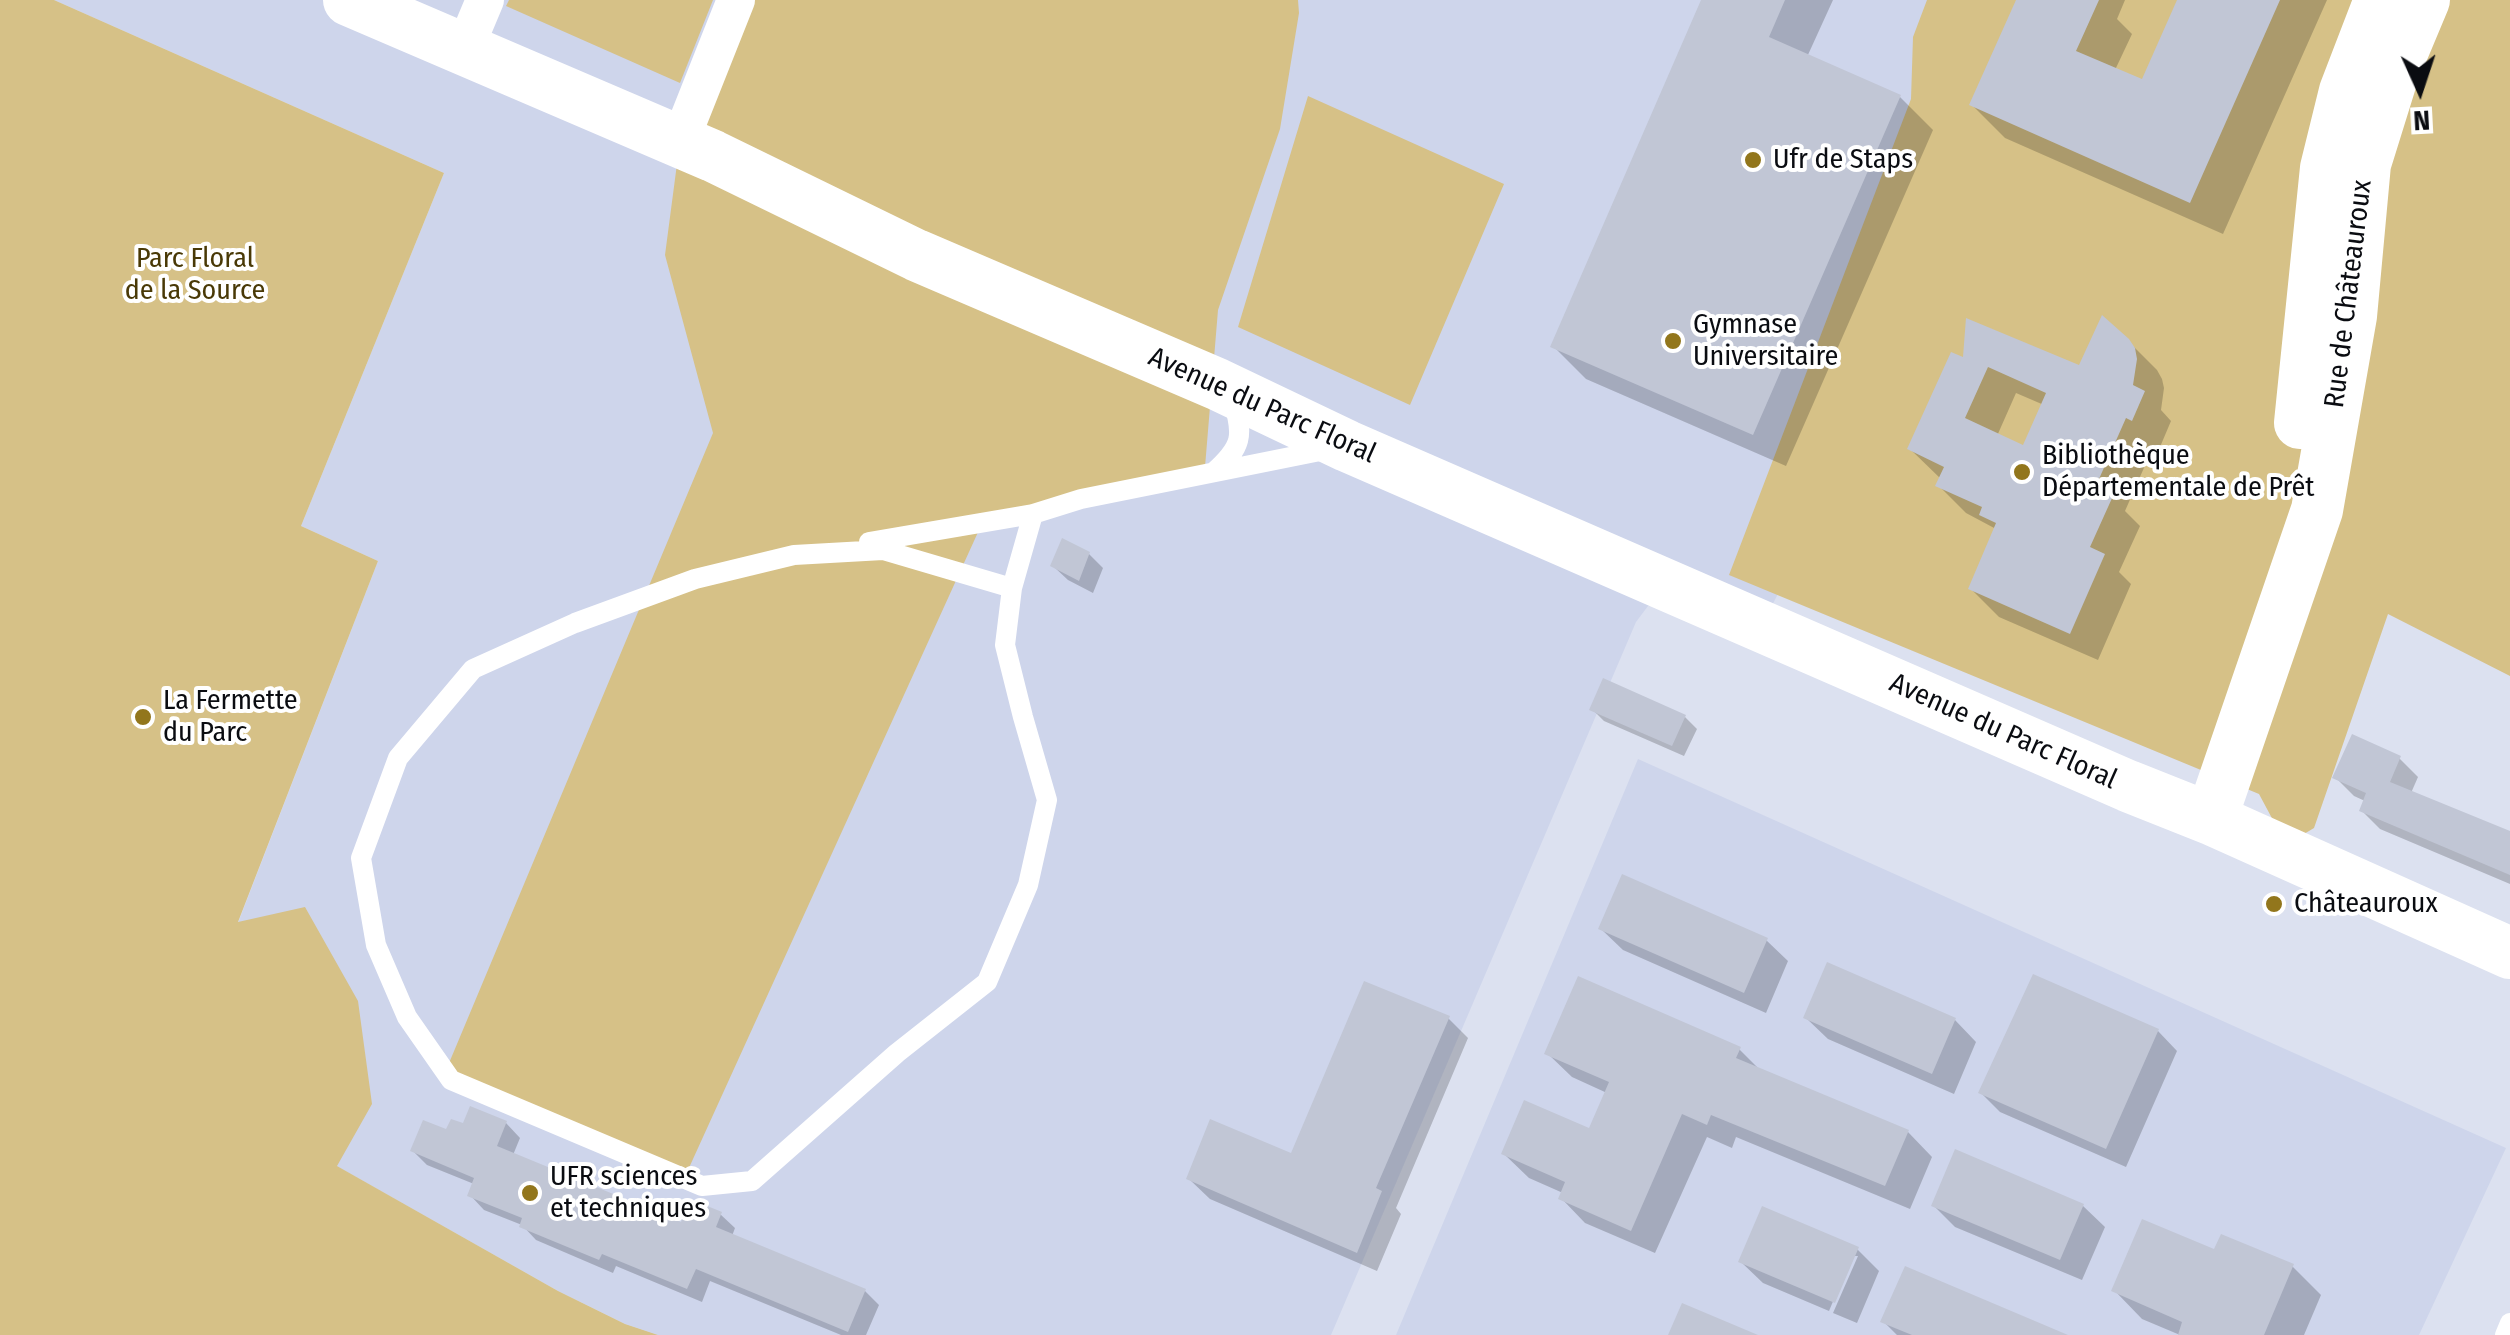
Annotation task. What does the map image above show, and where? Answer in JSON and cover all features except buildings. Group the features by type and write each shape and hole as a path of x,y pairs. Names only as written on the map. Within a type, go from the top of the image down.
{"main road":[{"name":"Avenue du Parc Floral","path":"349,0 680,142 916,255 1229,390 1347,446 2195,812 2510,953"},
{"name":"Rue de Châteauroux","path":"2195,812 2188,773 2285,512 2297,451 2326,168 2345,91 2380,0"},
{"name":"Rue de Châteauroux","path":"2195,812 2317,510 2351,316 2365,164 2392,74 2424,0"}],"street":[{"path":"464,50 485,0"},
{"path":"680,142 736,0"}],"lane":[{"path":"1214,472 1238,445 1240,426 1229,390"},
{"path":"1033,514 1012,588 1006,645 1022,718 1047,800 1028,885 987,982 897,1053 752,1182 702,1186 451,1080 406,1017 376,945 361,858 398,758 472,669 574,624 694,579 794,556 1033,514 1081,499 1347,446"},
{"path":"794,556 882,550 1012,588"},
{"path":"2505,1335 2510,1323"}],"shaded area":[{"path":"54,0 2011,0 1784,582 1757,635 1660,605 1648,606 1636,622 1331,1335 658,1335 625,1324 558,1291 239,1111 185,1060 378,561 301,526 444,173"},
{"path":"1638,759 2506,1148 2419,1335 1396,1335"}],"green space":[{"name":"Parc Floral de la Source","path":"0,0 54,0 444,173 301,526 378,561 238,922 305,907 358,1001 372,1104 337,1166 558,1291 625,1324 658,1335 0,1335"},
{"path":"509,0 713,0 680,83 506,6"},
{"path":"736,0 1298,0 1299,13 1280,129 1218,310 1204,479 979,530 683,1181 444,1075 713,433 665,255 680,141"},
{"path":"1927,0 2510,0 2510,676 2388,614 2314,828 2299,837 2274,822 2259,794 1729,575 1911,99 1913,37"},
{"path":"1308,96 1504,184 1410,405 1238,327"}],"place":[{"name":"Ufr de Staps","path":"1753,160"},
{"name":"Gymnase Universitaire","path":"1673,341"},
{"name":"Bibliothèque Départementale de Prêt","path":"2022,472"},
{"name":"La Fermette du Parc","path":"143,717"},
{"name":"Châteauroux","path":"2274,904"},
{"name":"UFR sciences et techniques","path":"530,1193"}]}
